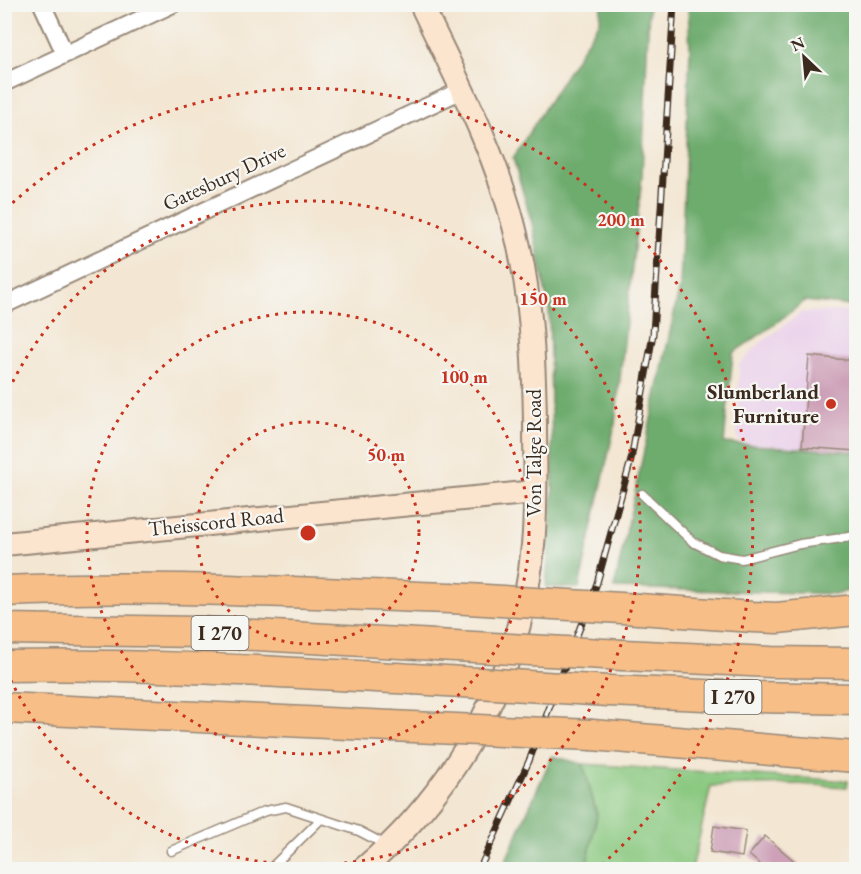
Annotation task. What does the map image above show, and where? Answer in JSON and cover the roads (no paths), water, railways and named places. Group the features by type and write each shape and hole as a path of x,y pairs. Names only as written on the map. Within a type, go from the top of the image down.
{"highway":[{"path":"4,591 209,590 451,598 777,618 856,610"},
{"path":"777,618 856,599"},
{"name":"I 270","path":"4,629 201,632 623,655 771,662 856,663"},
{"name":"I 270","path":"4,666 200,667 609,691 856,699"},
{"path":"4,708 592,735 856,757"},
{"path":"806,752 856,750"}],"street":[{"path":"42,4 65,54"},
{"path":"4,83 172,4"},
{"name":"Von Talge Road","path":"362,870 408,826 450,776 493,699 503,675 525,599 533,545 536,492 533,345 526,283 514,224 481,131 421,4"},
{"name":"Gatesbury Drive","path":"4,305 462,90"},
{"name":"Theisscord Road","path":"4,544 536,492"}],"lane":[{"path":"642,494 693,542 719,555 742,559 800,544 856,536"},
{"path":"171,850 265,811 286,807 359,831 388,846"},
{"path":"270,870 321,819"}],"railway":[{"path":"479,870 529,761 597,583 631,460 653,334 674,4"}],"place":[{"name":"Slumberland Furniture","path":"831,404"}]}
